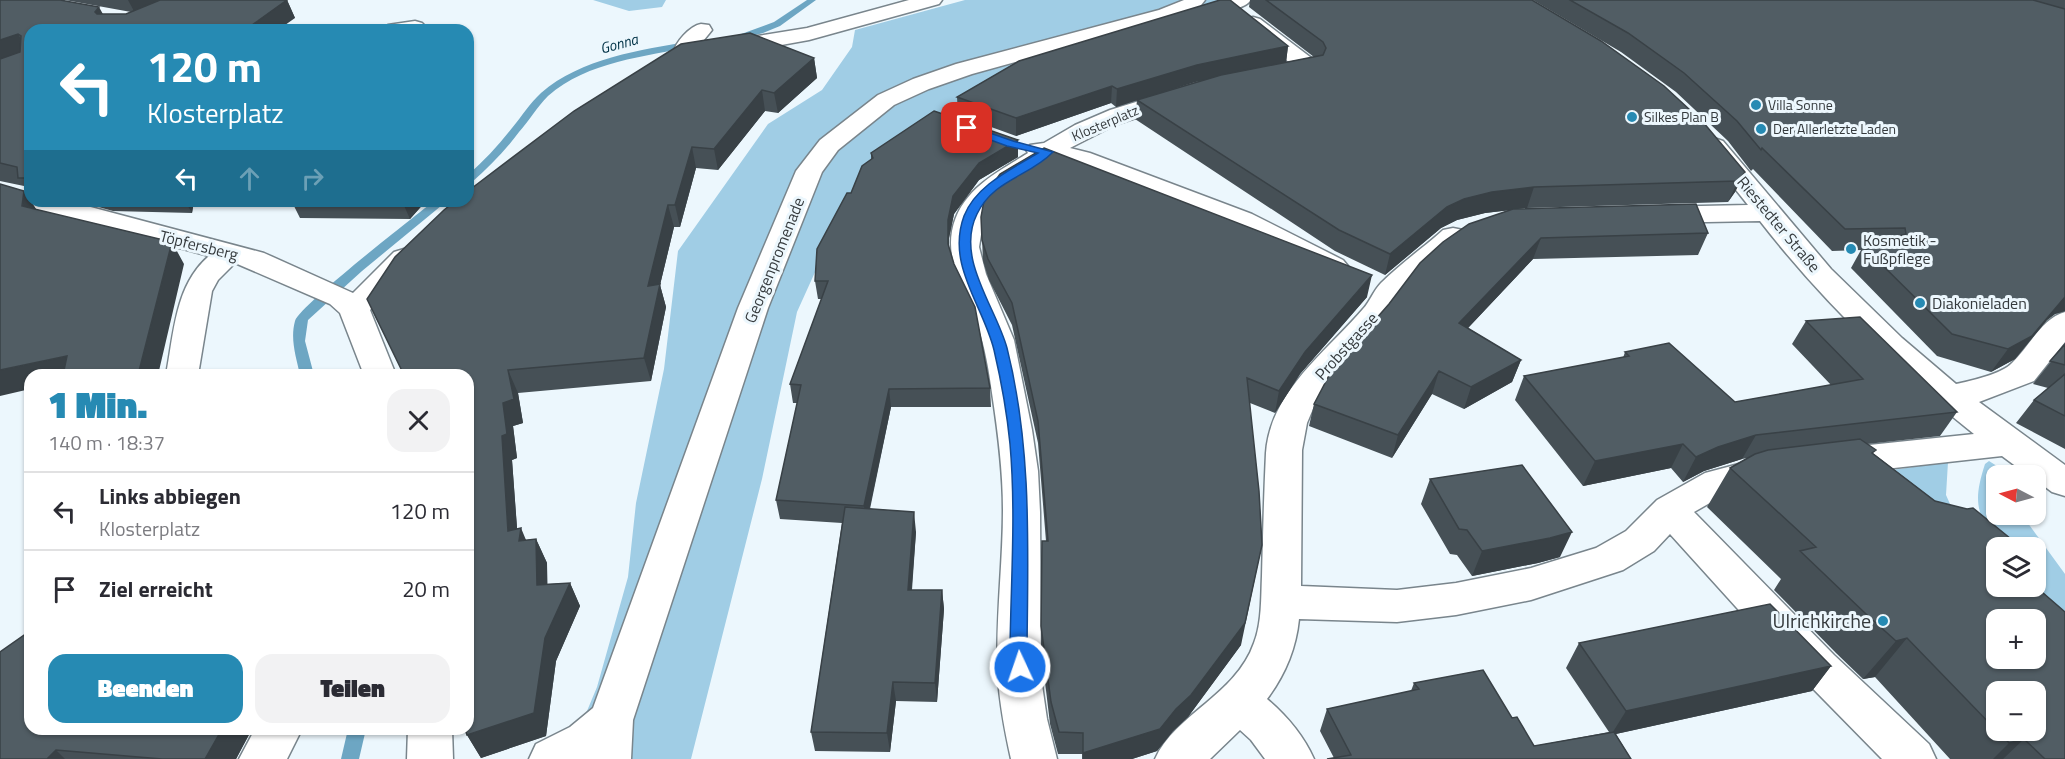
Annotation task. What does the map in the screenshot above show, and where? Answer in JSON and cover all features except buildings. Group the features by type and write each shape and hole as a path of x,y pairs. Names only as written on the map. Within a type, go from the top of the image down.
{"street":[{"path":"701,30 678,54 809,34 932,0"},
{"name":"Georgenpromenade","path":"610,739 753,308 809,171 829,145 886,100 921,84 964,69 1166,14 1191,4 1195,0"},
{"path":"1235,2 1310,68 1252,78"},
{"name":"Klosterplatz","path":"1048,152 1086,129 1153,103 1196,91"},
{"name":"Riestedter Straße","path":"1698,128 1767,213 1837,292 1948,396 2006,443 2065,483"},
{"name":"Klosterplatz","path":"1011,144 1081,158 1242,220 1370,283"},
{"path":"1034,759 1026,724 1018,648 1021,506 1017,443 1001,351 994,326 972,281 966,261 966,238 970,215 990,188 1048,152"},
{"name":"Töpfersberg","path":"59,207 254,259 309,283 347,303"},
{"path":"1631,216 1767,213"},
{"name":"Probstgasse","path":"1178,759 1239,704 1262,673 1275,642 1281,602 1281,483 1284,450 1290,423 1300,401 1339,351 1376,314 1370,283 1452,236 1476,226"},
{"path":"377,369 347,303 418,245"},
{"path":"183,369 197,291 212,266 230,253"},
{"path":"1948,396 1978,391 2022,373 2065,322"},
{"path":"1281,602 1397,606 1456,599 1531,584 1609,559 1640,541 1670,510 1718,482 1742,474 2006,443"},
{"path":"1670,510 1773,623 1851,702 1913,759"},
{"path":"1239,704 1267,726 1292,759"},
{"path":"262,759 276,735"},
{"path":"430,735 430,759"},
{"path":"552,759 586,741 610,739"}],"shaded area":[{"path":"593,0 666,0 662,7 629,11"},
{"path":"965,0 1248,0 1250,3 1159,27 1015,79 945,120 858,177 797,312 762,479 691,759 567,759 597,687 628,577 636,503 664,369 678,251 768,124 822,90 852,47 855,30"},
{"path":"1989,461 1995,465 1986,465 1986,525 2029,525 2038,537 1991,537 1981,516 1978,499 1985,464"},
{"path":"1948,462 1946,495 1958,522 1864,474"},
{"path":"2046,548 2065,574 2065,623 2037,597 2046,597"}],"waterway":[{"name":"Gonna","path":"737,37 769,28 812,0"},
{"name":"Gonna","path":"474,175 503,146 540,99 559,83 614,60 691,44"},
{"name":"Gonna","path":"306,369 299,341 302,319 358,268 434,207"},
{"name":"Gonna","path":"350,759 356,735"}],"place":[{"name":"Villa Sonne","path":"1756,105"},
{"name":"Silkes Plan B","path":"1632,117"},
{"name":"Der Allerletzte Laden","path":"1761,129"},
{"name":"Kosmetik - Fußpflege","path":"1851,249"},
{"name":"Diakonieladen","path":"1920,303"},
{"name":"Ulrichkirche","path":"1883,621"}],"route":[{"path":"967,128 1011,144 1048,152 990,188 970,215 966,238 966,261 972,281 994,326 1001,351 1017,443 1021,506 1018,648 1020,667"}]}
